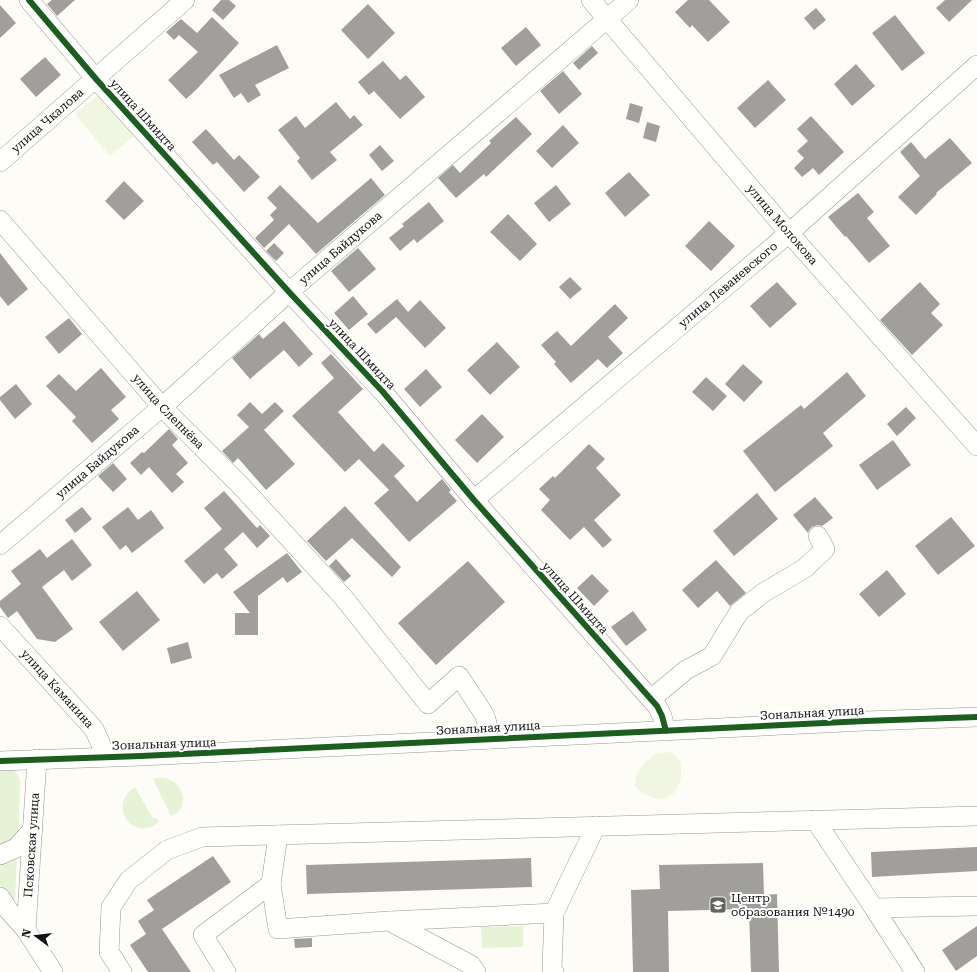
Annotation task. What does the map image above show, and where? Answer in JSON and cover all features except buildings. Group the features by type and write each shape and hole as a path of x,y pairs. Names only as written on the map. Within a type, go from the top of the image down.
{"street":[{"name":"улица Шмидта","path":"29,0 96,79 289,292 383,392 474,500 651,699 657,706 662,716 666,731"},
{"name":"улица Чкалова","path":"0,162 185,0"},
{"name":"улица Молокова","path":"591,0 789,233 977,446"},
{"name":"улица Байдукова","path":"0,545 162,407 289,292 630,0"},
{"name":"улица Леваневского","path":"474,500 789,233 977,65"},
{"name":"улица Слепнёва","path":"0,220 162,407 241,486 343,597 428,704 459,676 484,714 487,723 488,739"},
{"path":"651,699 686,670 712,656 740,612 763,592 805,568 825,549 818,536"},
{"name":"улица Каманина","path":"0,626 94,729 106,757"},
{"name":"Зональная улица","path":"0,761 141,756 865,721 977,717"},
{"name":"Псковская улица","path":"26,930 37,760"},
{"path":"122,972 109,952 111,907 129,880 168,850 202,837 977,816"},
{"path":"815,820 874,908 914,972"},
{"path":"554,972 552,969 554,913 596,826"},
{"path":"0,855 16,848 33,829"},
{"path":"278,835 271,884 278,929 389,921 554,913"},
{"path":"226,972 203,935 271,884"},
{"name":"Псковская улица","path":"0,897 9,911 26,930 53,972"},
{"path":"874,908 977,906"},
{"path":"389,921 471,965 476,972"}],"green space":[{"path":"101,93 135,135 110,156 75,114"},
{"path":"672,752 681,763 681,779 675,792 665,799 654,798 643,794 635,786 636,777 643,765 655,754"},
{"path":"0,764 14,770 20,779 19,830 15,839 0,848"},
{"path":"166,778 173,782 179,787 182,793 182,806 178,812 171,816 153,779"},
{"path":"135,787 153,819 156,818 159,822 147,828 139,828 132,825 124,814 124,800 128,793"},
{"path":"17,853 15,900 13,903 0,885 0,863"},
{"path":"523,926 523,947 482,948 481,927"}],"cycle path":[{"path":"29,0 96,79 289,292 383,392 474,500 657,706 662,716 666,731"},
{"path":"0,761 141,756 865,721 977,717"}],"place":[{"name":"Центр образования №1490","path":"718,905"}]}
